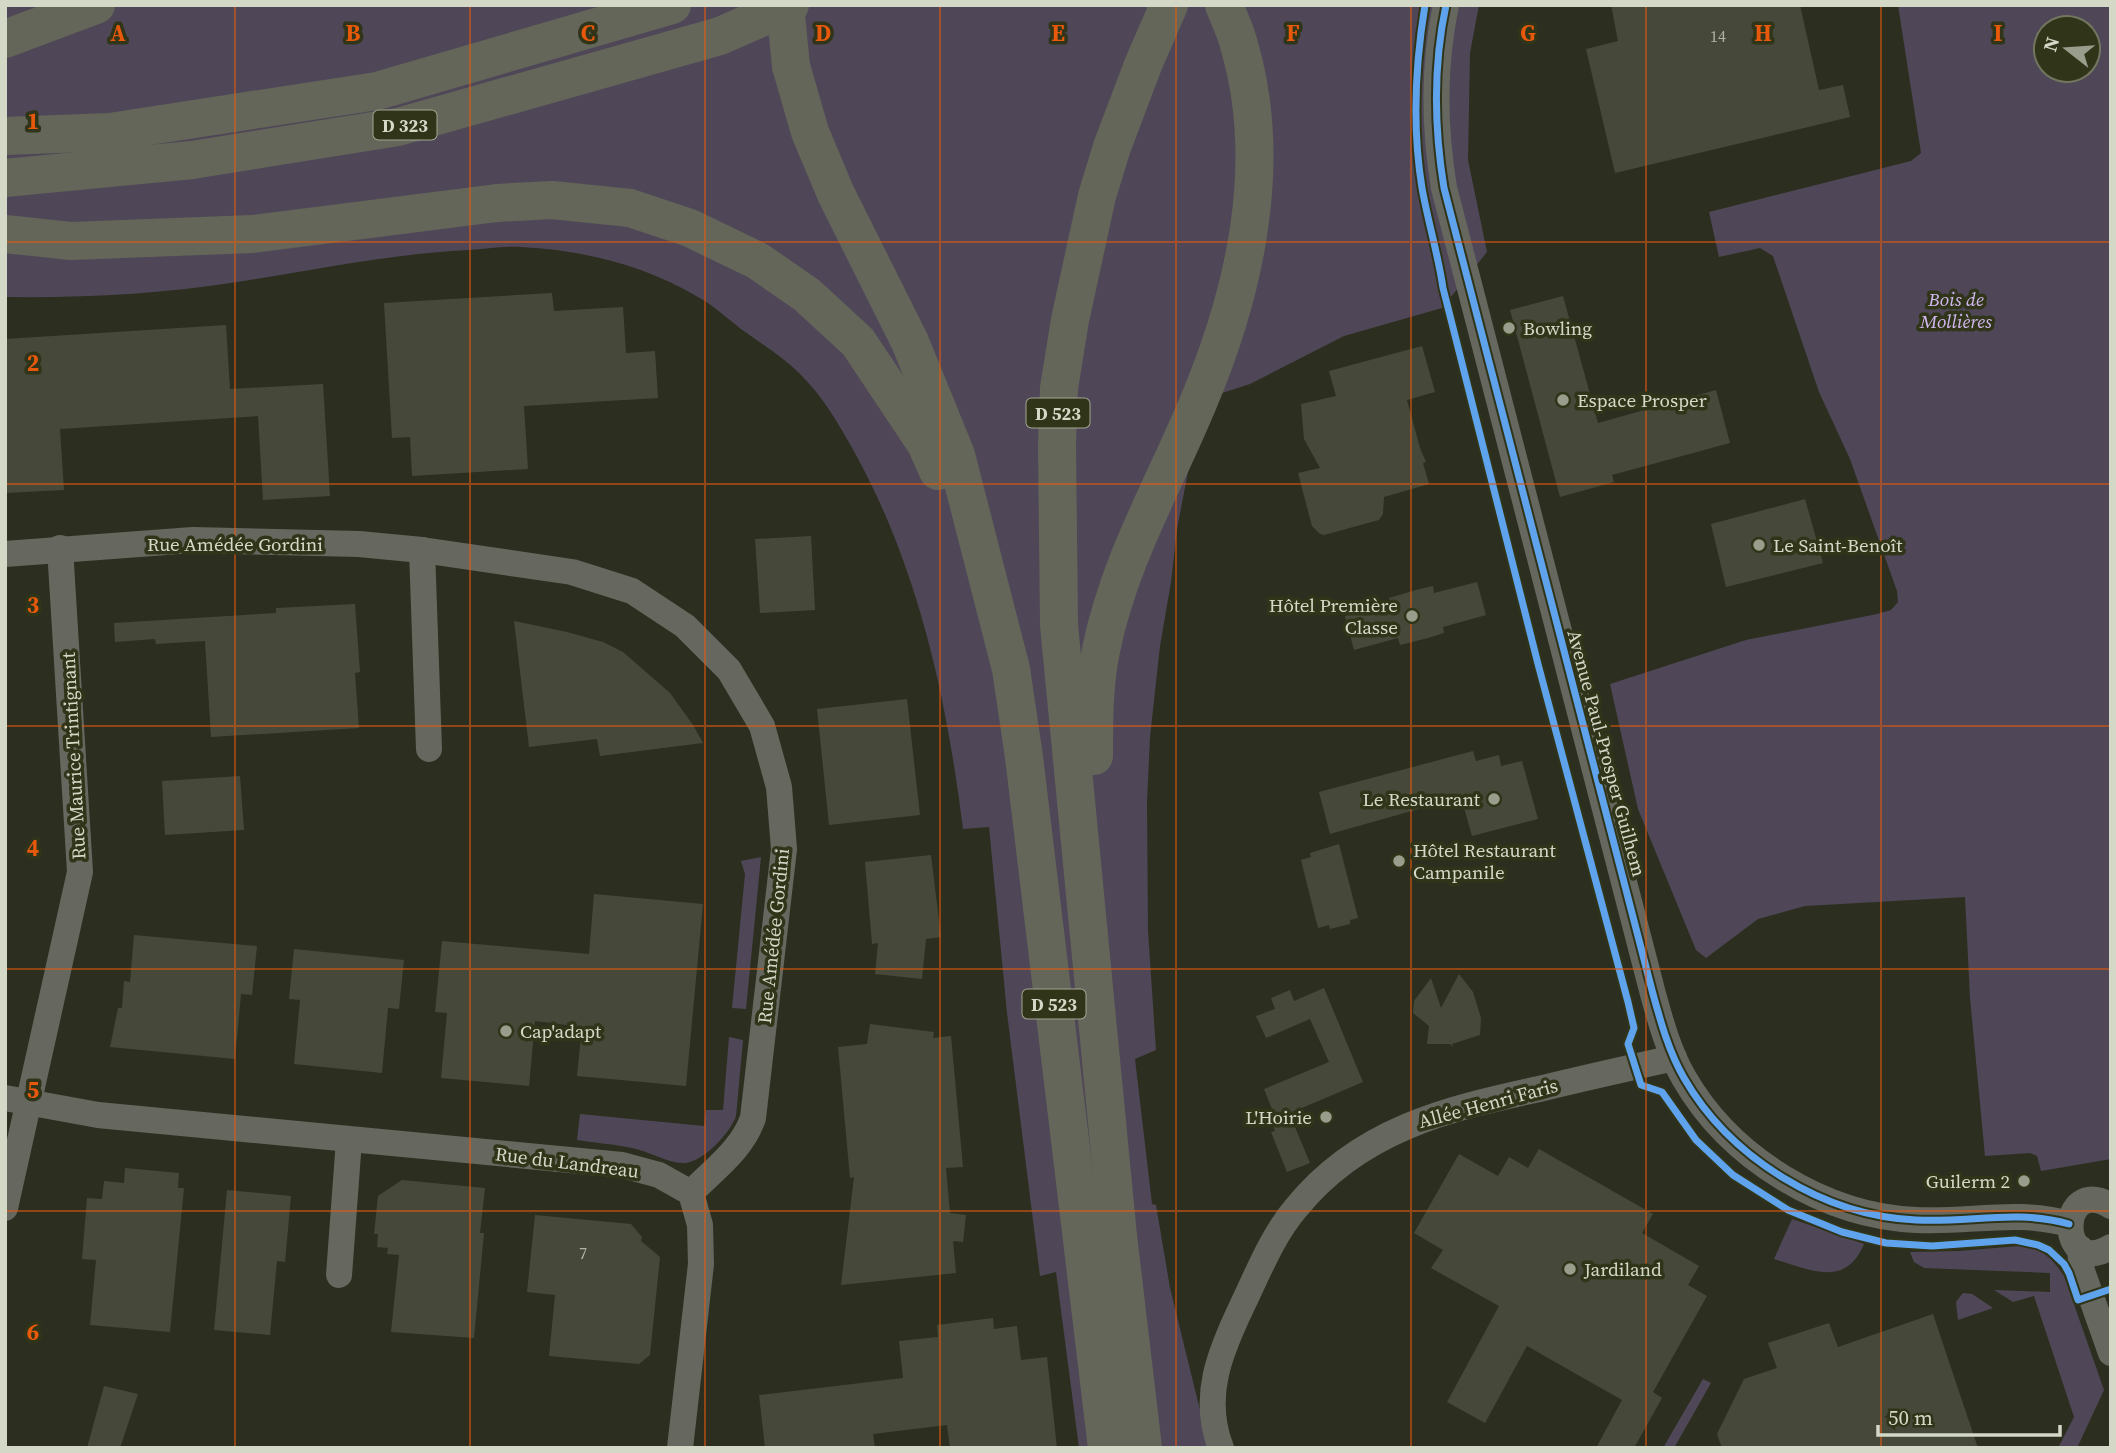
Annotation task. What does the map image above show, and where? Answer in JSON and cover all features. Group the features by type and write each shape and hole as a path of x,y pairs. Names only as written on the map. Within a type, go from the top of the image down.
{"highway":[{"path":"5,39 96,5"},
{"name":"D 323","path":"5,136 110,132 377,91 672,5"},
{"name":"D 323","path":"5,178 192,160 398,127 720,36 787,5"},
{"name":"D 523","path":"787,5 791,66 810,132 836,194 910,342 956,455 1011,669 1107,1448"},
{"name":"D 523","path":"1143,1448 1118,1236 1059,625 1059,388 1070,320 1097,196 1112,147 1169,5"},
{"path":"1080,836 1095,789 1094,705 1101,650 1122,573 1198,402 1235,303 1246,251 1253,191 1252,112 1240,46 1224,5"},
{"path":"5,234 71,241 253,234 498,204 552,200 630,208 690,228 758,261 807,295 858,342 926,444 954,510 985,562"}],"street":[{"name":"Avenue Paul-Prosper Guilhem","path":"1446,5 1439,42 1435,104 1444,188 1650,981 1674,1058 1696,1096 1729,1135 1774,1172 1824,1198 1875,1214 1911,1220 2025,1215 2044,1217 2098,1252 2111,1247"},
{"name":"Rue Amédée Gordini","path":"5,554 193,540 359,544 422,550 572,572 632,591 685,626 729,670 762,726 779,787 784,849 753,1118 735,1151 691,1194"},
{"name":"Rue Maurice Trintignant","path":"5,1208 17,1101 80,872 60,548"},
{"path":"422,550 429,750"},
{"name":"Allée Henri Faris","path":"1221,1448 1213,1425 1212,1407 1216,1367 1228,1335 1269,1251 1296,1208 1324,1179 1364,1148 1402,1127 1438,1114 1674,1058"},
{"name":"Rue du Landreau","path":"17,1101 98,1115 622,1165 659,1175 691,1194"},
{"path":"339,1275 349,1140"},
{"path":"680,1448 701,1264 699,1225 691,1194"},
{"path":"2111,1206 2096,1200 2085,1202 2072,1213 2082,1271 2111,1353"}],"green space":[{"path":"5,5 1479,5 1470,53 1468,160 1487,252 1442,308 1344,336 1250,384 1216,395 1188,472 1177,529 1150,737 1147,802 1148,931 1156,1050 1135,1059 1152,1204 1156,1205 1170,1288 1200,1410 1232,1448 1079,1448 1056,1272 1040,1276 1007,1013 989,827 963,829 939,684 913,590 878,499 844,433 816,391 778,355 709,304 677,286 613,261 544,249 508,247 410,255 208,286 151,292 5,297"},
{"name":"Bois de Mollières","path":"1898,5 2111,5 2111,1159 2041,1171 2037,1156 2030,1153 1985,1156 1970,998 1965,897 1805,906 1758,919 1706,958 1696,950 1638,809 1610,684 1746,640 1877,614 1891,610 1898,602 1897,591 1850,459 1819,392 1773,256 1760,248 1719,257 1709,212 1911,161 1921,153"},
{"path":"761,857 746,1009 732,1008 745,874 741,861"},
{"path":"729,1037 743,1040 736,1116 722,1138 708,1152 692,1161 679,1163 632,1148 577,1140 580,1114 704,1126 706,1110 723,1110"},
{"path":"1792,1219 1864,1244 1847,1267 1836,1271 1813,1271 1774,1259"},
{"path":"2019,1246 2045,1255 2064,1276 2104,1390 2077,1448 2058,1448 2074,1417 2034,1296 2013,1302 1994,1290 2050,1292 2050,1273 1924,1268 1914,1262 1910,1252"},
{"path":"1963,1293 1972,1294 1993,1308 1958,1320 1956,1302"},
{"path":"1703,1379 1711,1383 1674,1448 1663,1448"}],"building":[{"path":"1611,5 1800,5 1819,90 1843,85 1850,117 1615,173 1586,49 1618,41"},
{"path":"552,293 554,311 623,307 626,353 655,351 658,398 524,406 528,469 412,476 410,437 392,438 384,303"},
{"name":"Espace Prosper","path":"1563,296 1598,423 1716,390 1730,443 1612,475 1614,482 1560,497 1510,310"},
{"path":"226,325 230,389 323,384 330,496 263,500 258,416 60,429 64,490 5,493 5,339"},
{"path":"1422,346 1435,392 1407,400 1426,462 1423,463 1429,484 1384,497 1383,514 1379,520 1320,534 1312,526 1298,473 1320,468 1304,439 1301,404 1336,396 1329,371"},
{"path":"1805,499 1823,563 1726,587 1711,524"},
{"path":"811,536 815,610 760,613 755,539"},
{"path":"1477,582 1486,615 1443,627 1444,633 1428,638 1400,645 1398,638 1354,650 1345,616 1390,605 1389,598 1416,590 1433,586 1434,593"},
{"path":"355,604 360,672 355,673 359,728 211,737 205,641 156,644 155,639 115,642 114,623 276,613 276,608"},
{"path":"514,621 603,642 623,652 670,693 703,743 600,756 597,739 529,747"},
{"path":"907,699 920,815 829,825 817,709"},
{"path":"1473,751 1476,761 1499,755 1501,766 1522,761 1538,819 1472,836 1461,797 1330,834 1319,792"},
{"path":"240,776 244,830 165,835 162,781"},
{"path":"1339,844 1358,918 1350,920 1350,924 1330,929 1329,925 1318,928 1301,860 1311,857 1310,853"},
{"path":"931,855 941,937 926,939 922,979 875,974 878,943 872,944 865,862"},
{"path":"594,894 703,904 686,1086 577,1076 582,1027 535,1021 529,1086 441,1078 447,1013 435,1012 442,941 589,954"},
{"path":"134,935 257,946 252,995 241,994 235,1059 110,1047 118,1008 122,1008 124,981 130,982"},
{"path":"294,949 404,960 399,1009 388,1008 382,1073 294,1064 300,1000 289,999"},
{"path":"1459,974 1473,992 1481,1018 1480,1035 1452,1044 1453,1047 1450,1044 1427,1044 1429,1026 1413,1013 1414,1001 1431,978 1441,1008"},
{"path":"1324,988 1363,1082 1276,1119 1264,1089 1329,1062 1310,1019 1266,1038 1256,1016 1275,1009 1271,998 1290,990 1294,1001"},
{"path":"870,1024 934,1032 933,1038 951,1036 963,1167 946,1168 950,1213 966,1215 963,1242 953,1241 956,1273 841,1285 854,1177 850,1178 838,1047 867,1044"},
{"path":"1290,1115 1310,1163 1287,1172 1271,1132 1275,1131 1271,1121"},
{"name":"Jardiland","path":"1539,1149 1653,1214 1642,1233 1699,1266 1688,1285 1707,1296 1653,1392 1662,1398 1634,1448 1596,1448 1622,1400 1527,1346 1485,1423 1447,1402 1499,1306 1431,1268 1443,1250 1414,1233 1459,1154 1498,1176 1509,1157 1528,1168"},
{"path":"125,1168 179,1173 178,1188 184,1188 170,1332 90,1325 96,1260 82,1259 87,1198 102,1199 104,1181 124,1183"},
{"path":"402,1180 485,1188 480,1233 484,1233 474,1338 391,1332 399,1255 387,1254 388,1248 377,1247 378,1234 374,1234 378,1196"},
{"path":"227,1190 291,1196 285,1262 277,1261 270,1335 214,1330"},
{"path":"535,1215 631,1224 642,1237 641,1241 660,1257 650,1355 639,1364 549,1356 555,1295 527,1292"},
{"path":"1933,1314 1978,1448 1722,1448 1717,1434 1744,1379 1777,1368 1768,1343 1829,1323 1838,1347"},
{"path":"993,1318 994,1329 1017,1326 1021,1360 1047,1357 1057,1448 950,1448 947,1425 873,1434 875,1448 765,1448 759,1395 903,1378 899,1341 938,1337 937,1325"},
{"path":"104,1386 138,1394 120,1448 87,1448"}],"cycle path":[{"path":"1425,5 1417,74 1416,119 1424,201 1443,288 1538,664 1628,1002 1634,1028 1628,1044 1641,1085 1662,1092 1696,1140 1733,1175 1788,1210 1842,1232 1886,1243 1932,1246 2015,1240 2038,1245 2049,1250 2064,1264 2078,1300 2111,1289"},
{"path":"1446,5 1436,96 1444,188 1653,994 1666,1037 1684,1078 1703,1107 1753,1157 1814,1194 1847,1207 1882,1216 1916,1220 2030,1217 2069,1224"}],"place":[{"name":"Bowling","path":"1509,328"},
{"name":"Espace Prosper","path":"1563,400"},
{"name":"Le Saint-Benoît","path":"1759,545"},
{"name":"Hôtel Première Classe","path":"1412,616"},
{"name":"Le Restaurant","path":"1494,799"},
{"name":"Hôtel Restaurant Campanile","path":"1399,861"},
{"name":"Cap'adapt","path":"506,1031"},
{"name":"L'Hoirie","path":"1326,1117"},
{"name":"Guilerm 2","path":"2024,1181"},
{"name":"Jardiland","path":"1570,1269"}]}
